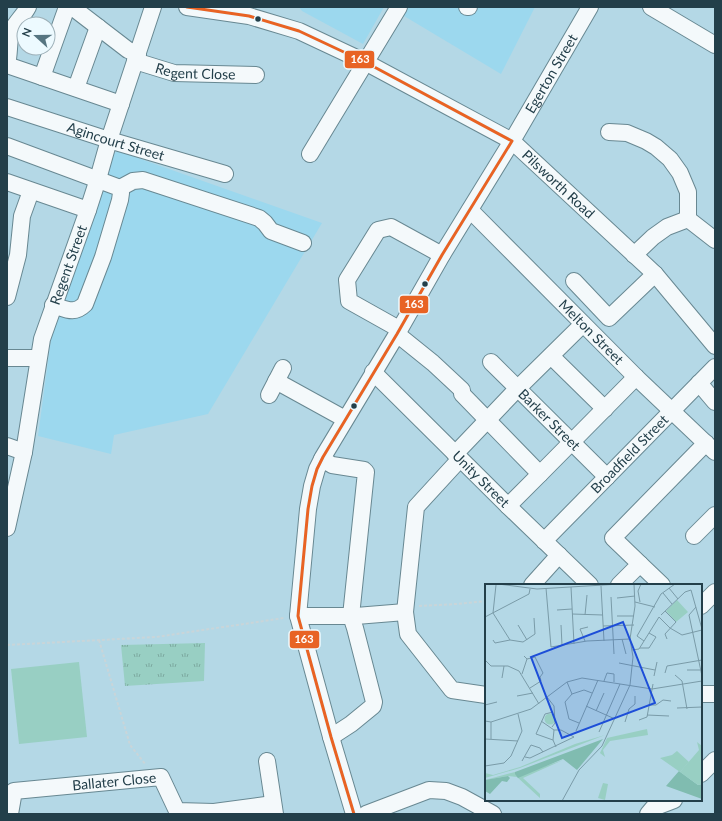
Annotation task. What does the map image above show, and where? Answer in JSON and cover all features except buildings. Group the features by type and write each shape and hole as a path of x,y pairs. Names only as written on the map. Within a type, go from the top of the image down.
{"street":[{"path":"28,7 25,14 12,31 7,63 42,77 121,104"},
{"path":"42,77 67,7"},
{"name":"Regent Close","path":"72,7 136,57 174,73 256,74"},
{"name":"Regent Street","path":"7,528 24,452 42,339 88,210 109,140 153,7"},
{"name":"Pilsworth Road","path":"187,7 250,12 298,31 365,62 512,141 655,274 715,346"},
{"path":"310,154 399,7"},
{"name":"Egerton Street","path":"298,616 308,509 317,469 345,419 442,255 512,141 590,7"},
{"path":"651,7 715,45"},
{"path":"76,88 98,27"},
{"name":"Agincourt Street","path":"7,107 109,140 225,174"},
{"path":"609,132 627,133 646,141 670,159 680,173 688,192 688,219"},
{"path":"7,146 120,188 134,181 143,180 259,218 271,231 303,243"},
{"path":"7,182 88,210"},
{"path":"53,305 72,311 81,308 85,304 120,200 120,188"},
{"path":"7,297 18,254 22,216 31,191"},
{"name":"Melton Street","path":"470,210 636,377 712,446"},
{"path":"688,219 715,240"},
{"path":"634,254 667,227 688,219"},
{"path":"442,255 391,227 378,230 347,280 349,301 398,331 462,390 462,394 540,474"},
{"path":"574,281 609,318 655,274"},
{"path":"485,694 452,690 408,634 406,609 416,507 487,420 583,324"},
{"path":"551,356 604,409"},
{"path":"7,358 38,358"},
{"name":"Barker Street","path":"492,362 607,477"},
{"name":"Broadfield Street","path":"544,541 715,367"},
{"name":"Unity Street","path":"374,372 508,506 589,584"},
{"path":"508,506 636,377"},
{"path":"276,381 345,419"},
{"path":"699,383 715,402"},
{"path":"7,446 24,452"},
{"path":"661,584 614,538 712,446"},
{"path":"322,459 332,465 364,470 366,472 351,616 374,702 373,706 352,724 331,737"},
{"path":"694,536 715,516"},
{"path":"533,584 559,555"},
{"path":"620,584 640,564"},
{"path":"702,605 715,592"},
{"path":"354,814 298,616 351,616 406,609"},
{"path":"702,694 715,694"},
{"path":"702,773 715,760"},
{"path":"214,813 274,809 267,761"},
{"name":"Ballater Close","path":"10,814 14,791 161,777 177,811 214,813"},
{"path":"366,814 429,790 446,791 462,797 493,814"},
{"path":"648,814 653,808 671,801"}],"path":[{"path":"406,609 485,601"},
{"path":"7,646 156,637 298,616"},
{"path":"99,640 130,745 150,769 152,778"}],"shaded area":[{"path":"299,7 384,7 363,44 302,11"},
{"path":"389,7 535,7 501,74"},
{"path":"118,151 322,223 208,414 114,435 111,454 38,436 51,339 113,154"}],"green space":[{"path":"205,643 204,681 125,686 121,645"},
{"path":"79,662 87,737 19,744 11,669"}],"transit line":[{"name":"163","path":"187,7 249,16 299,31 365,62 512,141 442,255 397,334 323,457 317,469 312,486 308,509 298,616 354,814"}]}
